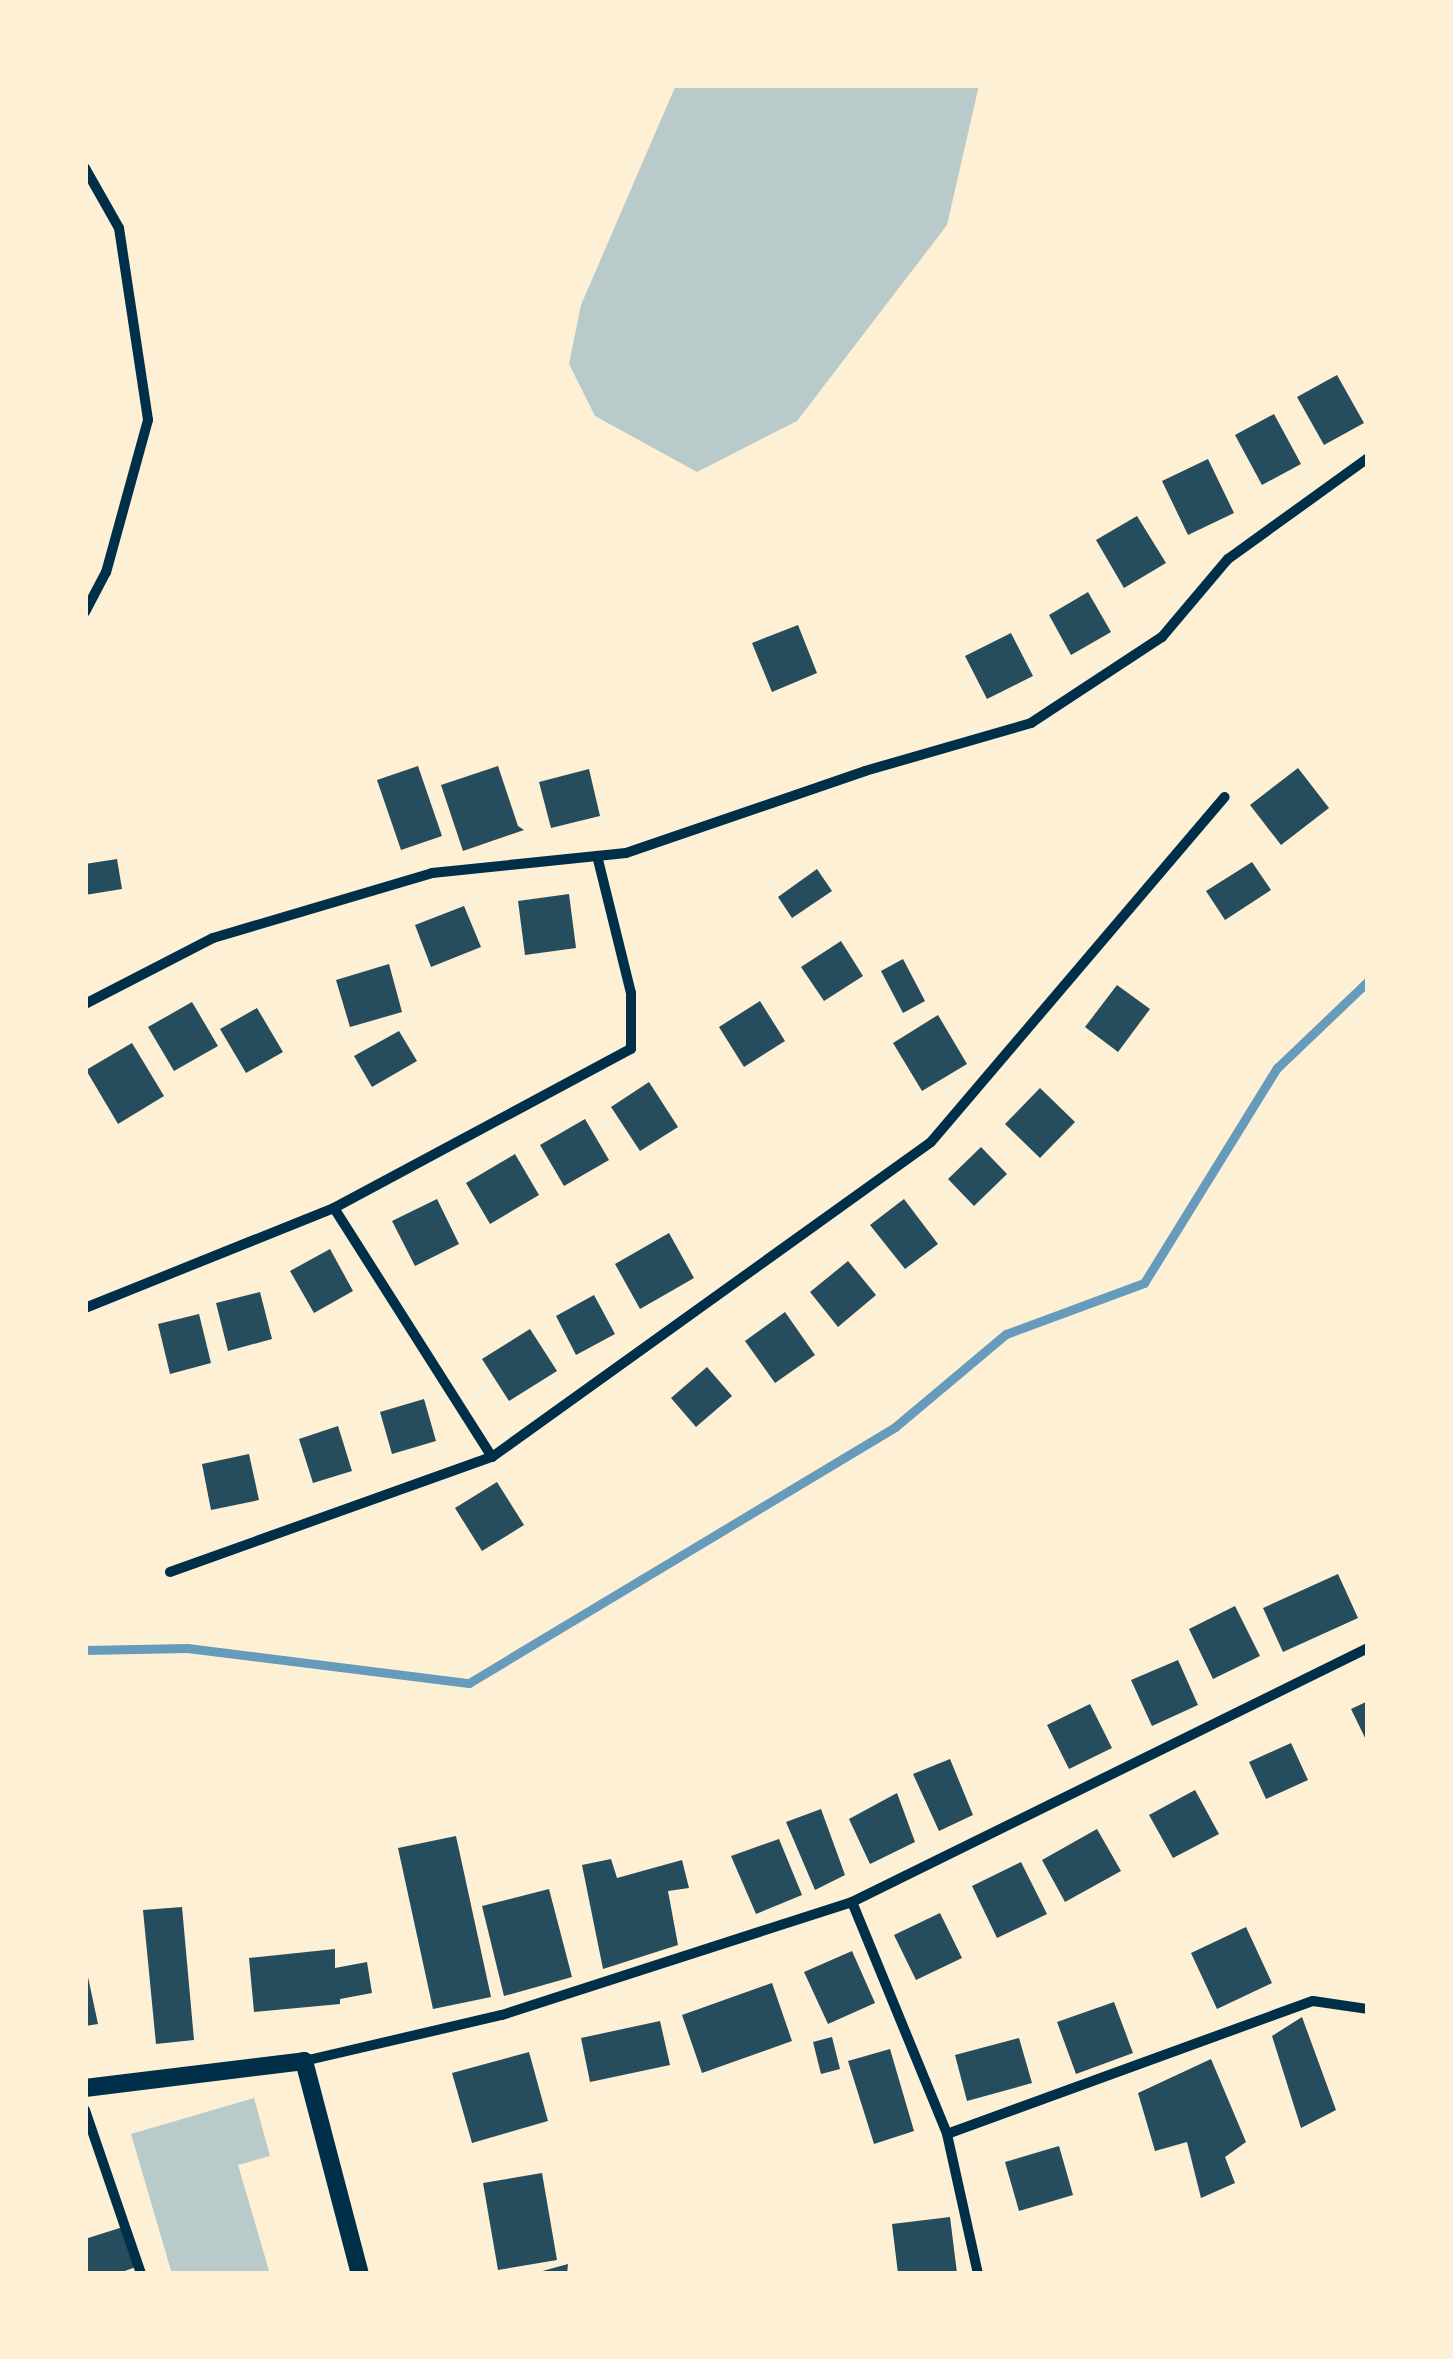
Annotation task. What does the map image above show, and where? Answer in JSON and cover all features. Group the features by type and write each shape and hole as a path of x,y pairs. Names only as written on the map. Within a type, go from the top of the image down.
{"street":[{"path":"85,168 120,228 148,420 106,572 85,612"},
{"path":"85,1004 214,938 432,873 626,853 865,771 1031,723 1162,637 1228,559 1368,458"},
{"path":"170,1572 492,1457 932,1142 1225,797"},
{"path":"85,1308 334,1208 631,1050 631,993 597,856"},
{"path":"334,1208 492,1457"},
{"path":"85,2088 304,2062 502,2015 852,1902 1368,1648"},
{"path":"852,1902 947,2134 978,2274"},
{"path":"947,2134 1312,2000 1368,2009"},
{"path":"304,2062 360,2274"},
{"path":"85,2110 141,2274"}],"shaded area":[{"path":"676,85 979,85 947,225 797,421 697,472 595,416 569,364 581,305"},
{"path":"254,2098 270,2156 238,2165 270,2274 172,2274 131,2134"}],"building":[{"path":"1337,375 1364,423 1324,445 1297,397"},
{"path":"1274,414 1301,464 1262,485 1235,435"},
{"path":"1208,459 1234,513 1188,535 1162,481"},
{"path":"1137,516 1166,563 1124,588 1096,540"},
{"path":"1088,592 1111,632 1071,655 1049,615"},
{"path":"798,625 817,673 772,692 752,643"},
{"path":"1011,633 1033,676 987,699 965,656"},
{"path":"418,766 442,836 401,850 377,780"},
{"path":"498,766 518,826 524,830 463,851 441,785"},
{"path":"1298,768 1329,808 1281,845 1250,805"},
{"path":"589,769 600,816 551,828 539,782"},
{"path":"117,859 122,889 85,895 85,864"},
{"path":"1252,862 1271,890 1225,920 1206,891"},
{"path":"817,869 832,891 792,918 778,897"},
{"path":"569,894 576,948 525,955 518,901"},
{"path":"464,906 481,947 431,967 415,925"},
{"path":"841,941 863,976 824,1001 801,967"},
{"path":"903,959 925,1001 903,1013 881,971"},
{"path":"389,964 402,1012 350,1027 336,980"},
{"path":"1117,985 1150,1009 1118,1052 1085,1027"},
{"path":"760,1001 785,1041 744,1067 719,1027"},
{"path":"192,1002 218,1046 174,1071 148,1027"},
{"path":"257,1008 283,1052 246,1073 220,1029"},
{"path":"938,1015 967,1064 922,1091 893,1043"},
{"path":"399,1031 417,1061 372,1087 354,1056"},
{"path":"132,1043 164,1096 118,1124 86,1070"},
{"path":"649,1082 678,1127 640,1151 611,1107"},
{"path":"1040,1088 1075,1122 1040,1158 1005,1124"},
{"path":"585,1119 609,1160 564,1186 540,1145"},
{"path":"981,1147 1007,1174 974,1206 948,1179"},
{"path":"515,1154 539,1195 490,1224 466,1183"},
{"path":"437,1199 459,1244 415,1266 392,1221"},
{"path":"904,1199 938,1244 905,1269 870,1225"},
{"path":"669,1233 694,1278 640,1309 615,1264"},
{"path":"330,1249 353,1291 314,1313 290,1271"},
{"path":"848,1261 876,1295 838,1327 810,1292"},
{"path":"260,1292 272,1339 228,1351 216,1303"},
{"path":"594,1295 615,1334 576,1355 556,1316"},
{"path":"785,1312 815,1355 775,1383 745,1341"},
{"path":"199,1314 211,1363 170,1374 158,1324"},
{"path":"530,1329 557,1371 509,1401 482,1359"},
{"path":"707,1367 732,1396 696,1427 671,1398"},
{"path":"424,1399 436,1441 392,1454 380,1412"},
{"path":"338,1426 352,1471 313,1483 299,1439"},
{"path":"249,1454 259,1500 211,1510 202,1464"},
{"path":"497,1482 524,1525 482,1551 455,1508"},
{"path":"1338,1574 1358,1618 1283,1652 1263,1608"},
{"path":"1235,1606 1260,1656 1213,1679 1189,1629"},
{"path":"1178,1660 1198,1705 1152,1726 1131,1680"},
{"path":"1368,1701 1368,1744 1351,1709"},
{"path":"1090,1704 1112,1748 1069,1769 1047,1725"},
{"path":"1291,1743 1308,1780 1266,1799 1249,1762"},
{"path":"950,1759 973,1815 939,1831 913,1774"},
{"path":"1195,1790 1219,1834 1173,1858 1149,1815"},
{"path":"897,1793 915,1842 870,1864 849,1819"},
{"path":"821,1809 845,1875 815,1890 786,1822"},
{"path":"1097,1829 1121,1871 1065,1902 1042,1860"},
{"path":"456,1836 491,1997 433,2009 398,1848"},
{"path":"779,1839 802,1895 756,1914 731,1856"},
{"path":"611,1859 617,1878 682,1860 689,1888 668,1891 678,1945 603,1969 582,1865"},
{"path":"1021,1862 1047,1914 997,1938 972,1886"},
{"path":"549,1889 572,1977 504,1996 482,1906"},
{"path":"182,1907 194,2040 156,2044 143,1910"},
{"path":"940,1913 962,1958 916,1980 894,1935"},
{"path":"1246,1927 1272,1983 1217,2009 1191,1953"},
{"path":"335,1949 335,1968 367,1962 372,1993 340,1999 340,2004 254,2012 249,1958"},
{"path":"852,1951 875,2003 828,2024 804,1972"},
{"path":"85,1963 98,2024 85,2026"},
{"path":"772,1983 792,2041 702,2073 682,2015"},
{"path":"1114,2002 1133,2053 1076,2074 1057,2022"},
{"path":"1302,2017 1336,2110 1301,2128 1272,2036"},
{"path":"660,2021 670,2065 590,2082 581,2038"},
{"path":"832,2037 840,2069 821,2074 813,2042"},
{"path":"1019,2038 1032,2083 967,2101 955,2055"},
{"path":"890,2049 914,2131 874,2144 848,2061"},
{"path":"529,2052 548,2121 472,2143 452,2073"},
{"path":"1211,2059 1246,2142 1225,2157 1235,2183 1201,2198 1187,2142 1155,2151 1138,2093"},
{"path":"1059,2146 1073,2195 1019,2211 1005,2162"},
{"path":"542,2173 557,2260 498,2270 483,2183"},
{"path":"950,2217 957,2273 898,2274 892,2224"},
{"path":"126,2226 139,2266 116,2274 85,2274 85,2239"},
{"path":"568,2264 567,2274 535,2274 535,2273"}],"waterway":[{"path":"85,1650 187,1648 469,1683 895,1427 1006,1334 1144,1283 1277,1068 1368,981"}]}
